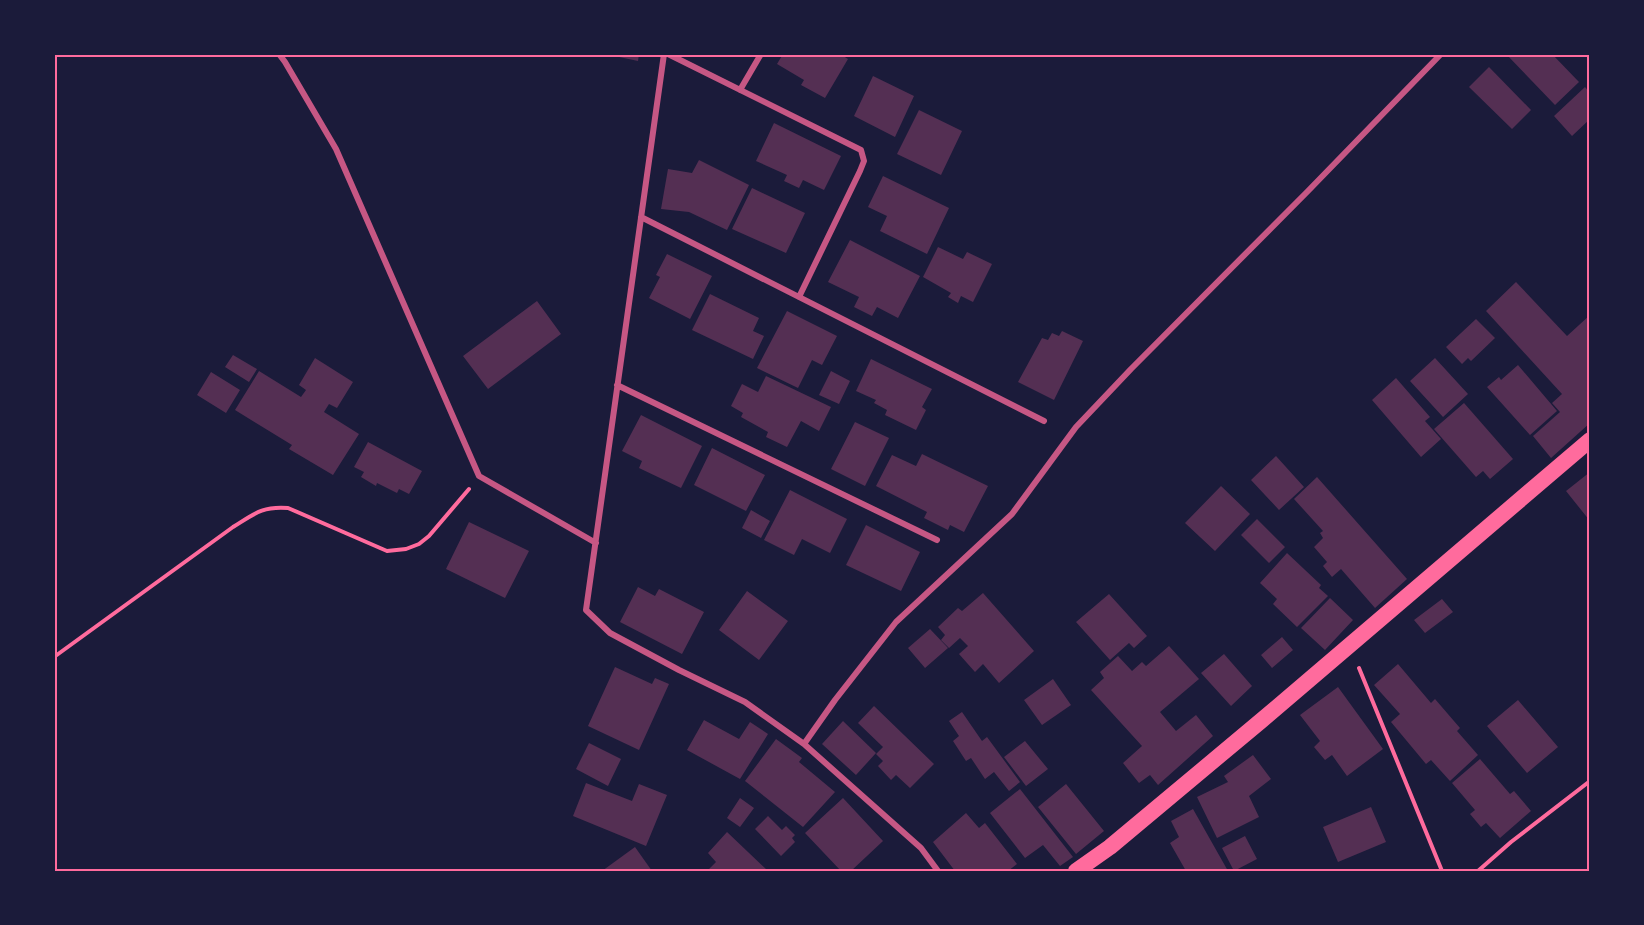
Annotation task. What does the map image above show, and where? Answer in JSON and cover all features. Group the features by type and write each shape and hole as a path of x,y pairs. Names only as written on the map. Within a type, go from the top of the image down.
{"highway":[{"path":"1076,871 1110,847 1590,440"}],"street":[{"path":"279,54 336,149 479,476 596,543"},
{"path":"664,54 586,610 610,633 745,702 804,744 921,848 938,871"},
{"path":"669,54 861,150 864,161 799,297"},
{"path":"740,90 760,54"},
{"path":"804,744 896,622 1012,514 1076,427 1441,54"},
{"path":"641,218 1044,421"},
{"path":"617,385 937,540"}],"path":[{"path":"54,657 257,511 274,507 288,508 387,551 406,549 419,544 429,536 479,476"},
{"path":"1350,645 1442,871"},
{"path":"1478,871 1511,842 1590,781"}],"building":[{"path":"605,54 639,54 638,61"},
{"path":"783,54 840,54 848,59 825,98 801,85 804,80 777,64"},
{"path":"1506,54 1552,54 1579,82 1555,105"},
{"path":"1489,67 1531,110 1512,129 1469,87"},
{"path":"873,76 914,96 895,137 854,116"},
{"path":"1585,87 1590,93 1590,119 1572,136 1554,116"},
{"path":"919,110 962,131 941,175 897,154"},
{"path":"774,123 841,156 824,190 803,180 799,188 784,181 787,175 756,161"},
{"path":"699,160 749,185 727,230 689,212 661,209 668,169 692,173"},
{"path":"883,176 949,208 927,254 880,231 887,216 868,207"},
{"path":"752,188 805,213 786,253 732,229"},
{"path":"850,240 920,276 898,318 877,307 872,316 854,307 859,297 828,282"},
{"path":"938,247 963,259 967,252 992,264 973,302 961,296 958,303 948,297 951,293 923,277"},
{"path":"667,254 712,276 690,319 649,298 660,277 656,275"},
{"path":"1516,282 1567,336 1590,315 1590,423 1551,458 1533,436 1560,412 1552,403 1562,394 1486,311"},
{"path":"710,294 759,318 753,331 764,336 753,359 692,330"},
{"path":"537,301 561,334 488,389 463,356"},
{"path":"787,311 837,336 822,365 812,360 798,388 757,368"},
{"path":"1476,319 1495,338 1471,361 1468,358 1462,364 1446,347"},
{"path":"1062,331 1083,341 1054,400 1018,382 1042,338 1048,340 1052,333 1059,336"},
{"path":"233,355 257,369 249,382 225,367"},
{"path":"315,358 353,382 337,408 329,404 324,412 359,434 333,475 289,449 292,445 235,410 259,371 301,397 306,390 299,385"},
{"path":"1435,358 1468,394 1443,417 1410,381"},
{"path":"871,359 932,389 922,407 926,410 916,430 885,415 887,410 874,403 876,400 856,391"},
{"path":"1518,365 1557,411 1530,435 1487,387 1499,377 1501,380"},
{"path":"831,371 850,381 839,404 819,395"},
{"path":"211,372 240,390 226,413 197,395"},
{"path":"766,376 831,407 819,431 801,421 787,447 766,437 768,432 741,417 743,413 731,406 742,384 758,392"},
{"path":"1396,378 1430,417 1425,421 1441,439 1421,457 1372,400"},
{"path":"1464,403 1513,459 1490,479 1483,471 1476,477 1434,429"},
{"path":"641,415 702,446 681,488 639,468 642,461 622,451"},
{"path":"855,422 889,438 865,486 831,469"},
{"path":"368,442 422,471 409,494 399,489 397,493 377,483 376,486 361,477 364,472 354,467"},
{"path":"712,448 765,475 746,511 694,485"},
{"path":"922,454 988,486 964,532 950,525 948,530 924,518 927,512 876,486 892,455 916,466"},
{"path":"1276,456 1304,487 1279,510 1251,480"},
{"path":"1590,472 1590,521 1566,491"},
{"path":"1317,477 1407,579 1375,608 1341,569 1332,577 1323,566 1327,562 1314,547 1323,538 1320,533 1323,531 1294,499"},
{"path":"1221,486 1250,514 1215,551 1185,523"},
{"path":"790,490 847,519 830,553 802,539 794,555 764,540"},
{"path":"751,510 770,521 761,538 742,528"},
{"path":"1257,519 1285,547 1269,563 1241,535"},
{"path":"469,522 529,551 505,598 446,569"},
{"path":"866,525 920,552 901,591 846,565"},
{"path":"1287,553 1321,585 1319,588 1328,596 1297,627 1273,604 1277,599 1260,583"},
{"path":"638,587 655,596 659,589 704,612 682,654 620,622"},
{"path":"747,591 788,621 759,660 719,630"},
{"path":"983,593 1034,651 999,683 983,664 975,672 959,654 968,646 960,638 949,648 941,640 945,635 938,627 958,608 962,611"},
{"path":"1109,594 1147,636 1134,648 1129,643 1110,660 1076,622"},
{"path":"1330,598 1353,620 1325,650 1301,628"},
{"path":"1442,599 1453,612 1425,633 1414,620"},
{"path":"930,629 948,648 925,668 908,648"},
{"path":"1282,637 1293,650 1272,668 1261,655"},
{"path":"1169,646 1199,679 1160,712 1176,731 1196,715 1213,736 1158,785 1150,775 1139,783 1123,763 1142,746 1091,690 1104,678 1100,672 1118,656 1132,671 1142,662 1146,666"},
{"path":"1224,654 1252,686 1231,706 1201,673"},
{"path":"1398,664 1431,703 1435,699 1460,728 1457,731 1478,755 1450,781 1431,760 1426,764 1391,722 1400,714 1374,685"},
{"path":"615,667 652,684 655,678 669,684 639,750 588,726"},
{"path":"1053,679 1071,705 1042,725 1024,700"},
{"path":"1338,687 1383,749 1347,776 1332,755 1325,760 1314,747 1320,741 1300,715"},
{"path":"1518,700 1558,747 1527,773 1487,726"},
{"path":"874,706 934,764 910,788 896,775 891,780 878,766 883,761 876,754 883,747 858,723"},
{"path":"962,712 982,741 987,737 1020,782 1009,791 994,772 985,779 971,758 966,761 953,741 959,736 949,721"},
{"path":"704,720 739,739 750,722 768,734 740,779 687,750"},
{"path":"843,721 876,753 856,775 822,744"},
{"path":"776,739 802,758 799,762 835,792 803,827 745,781"},
{"path":"1025,741 1048,769 1026,786 1004,757"},
{"path":"589,743 621,759 608,786 576,769"},
{"path":"1253,755 1271,779 1249,796 1259,817 1217,838 1197,797 1228,782 1224,776"},
{"path":"1480,759 1510,794 1514,791 1531,811 1500,838 1486,823 1481,827 1470,814 1475,810 1452,783"},
{"path":"586,783 632,801 639,784 667,795 646,846 573,816"},
{"path":"1066,784 1104,831 1076,854 1038,807"},
{"path":"1020,789 1073,857 1060,866 1043,845 1025,858 990,813"},
{"path":"740,798 754,808 740,827 727,818"},
{"path":"843,798 883,841 851,871 841,871 805,833"},
{"path":"1371,807 1386,842 1338,862 1323,827"},
{"path":"1193,809 1228,871 1186,871 1170,843 1179,837 1171,821"},
{"path":"966,813 979,828 985,823 1017,864 1008,871 955,871 933,842"},
{"path":"768,816 782,830 786,826 795,835 792,838 795,842 781,856 755,829"},
{"path":"727,832 767,870 712,871 709,869 716,862 708,853"},
{"path":"1245,836 1257,859 1234,871 1222,848"},
{"path":"635,847 652,871 602,871"}]}
